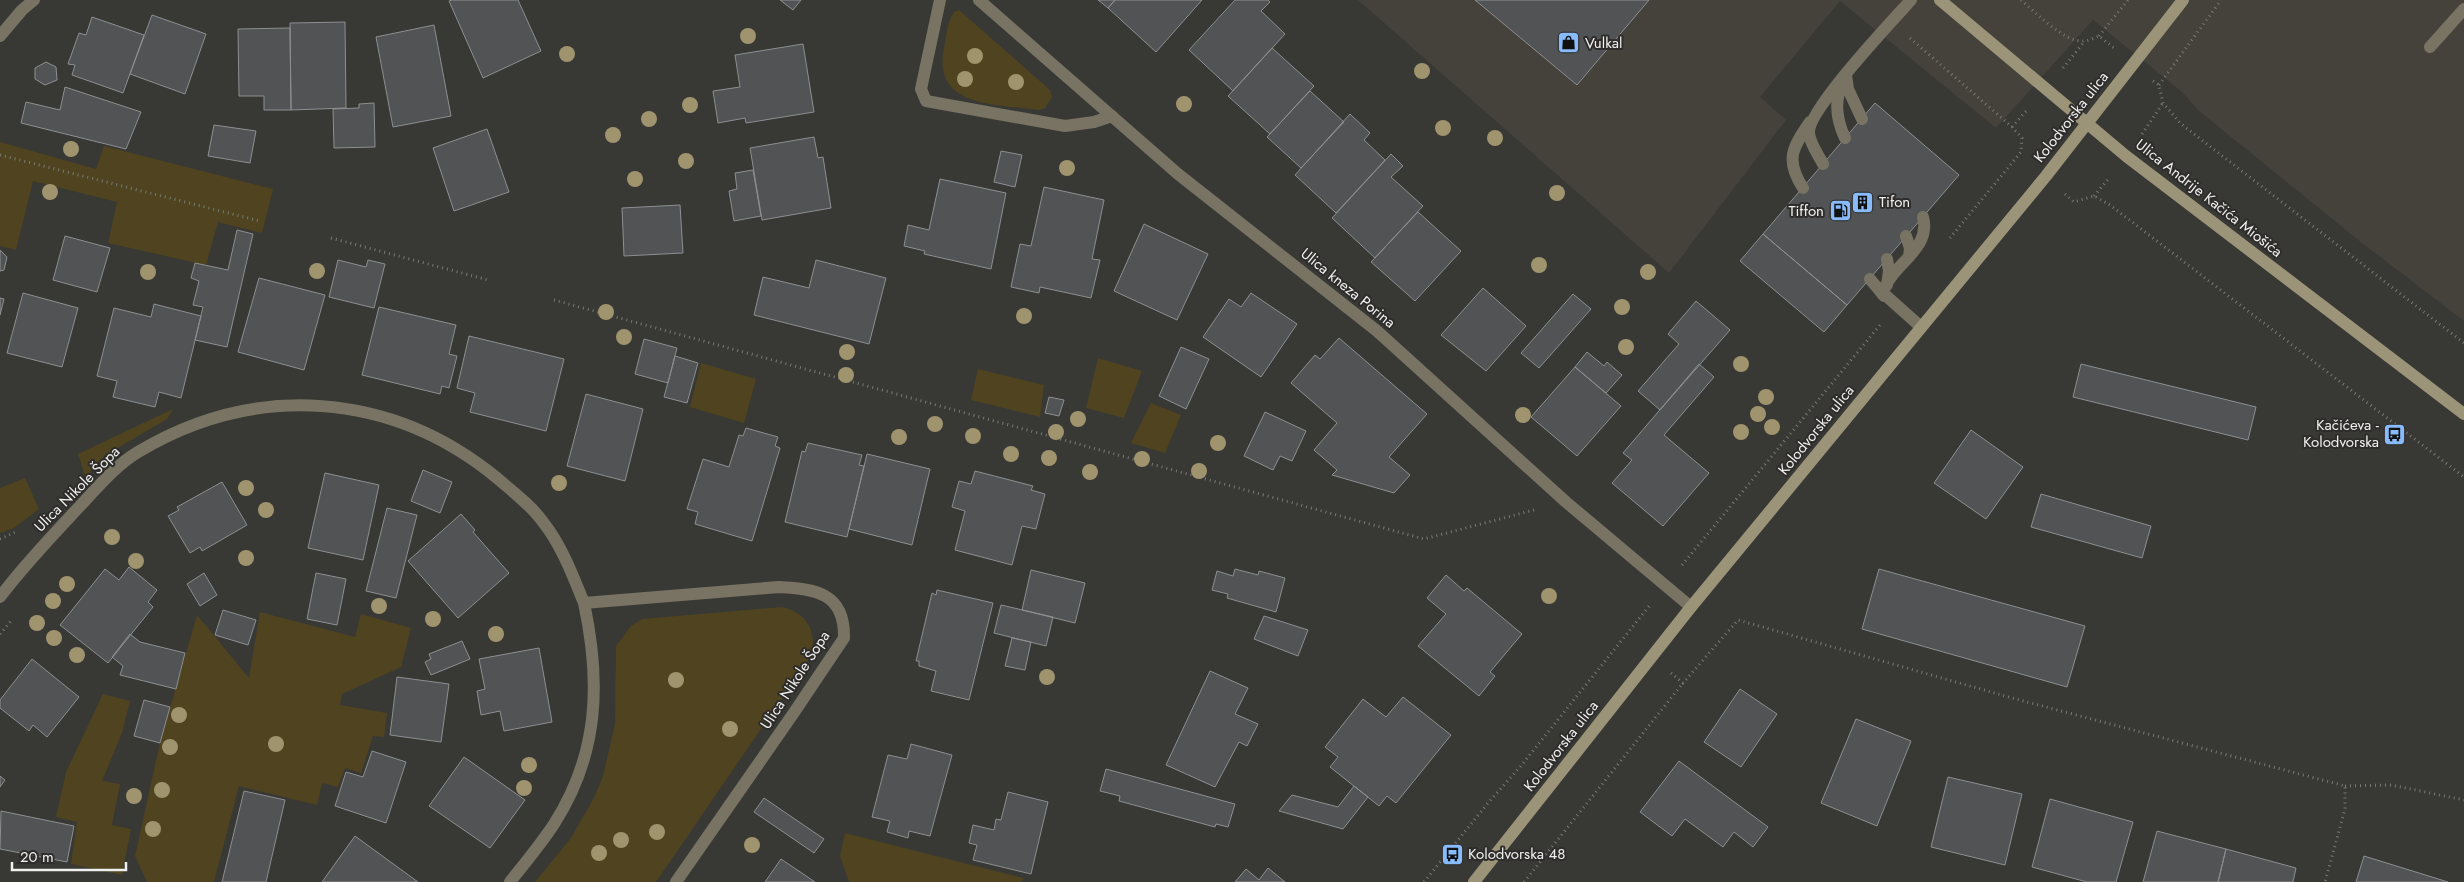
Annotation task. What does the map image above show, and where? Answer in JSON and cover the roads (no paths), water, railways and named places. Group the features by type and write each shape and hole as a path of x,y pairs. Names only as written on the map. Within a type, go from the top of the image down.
{"street":[{"path":"0,36 22,10 34,0"},
{"path":"940,0 921,89 926,101 1065,126 1094,122 1112,116"},
{"name":"Ulica kneza Porina","path":"978,0 1178,174 1377,331 1566,502 1691,607"},
{"path":"1803,188 1792,166 1795,142 1846,75 1911,0"},
{"name":"Ulica Andrije Kačića Miošića","path":"1940,0 2086,124 2464,414"},
{"name":"Kolodvorska ulica","path":"1474,882 1691,607 2046,176 2183,0"},
{"path":"2430,47 2464,9"},
{"path":"1846,75 1848,89 1862,119"},
{"path":"1845,138 1838,117 1837,103 1838,92 1846,75"},
{"path":"1811,120 1809,132 1823,164"},
{"path":"1886,290 1925,232 1923,217"},
{"path":"1906,236 1910,248 1909,257"},
{"path":"1886,290 1889,271 1887,259"},
{"path":"1870,279 1886,290 1895,305 1921,327"},
{"name":"Ulica Nikole Šopa","path":"0,597 13,579 104,481 136,453 174,433 211,418 255,408 302,403 356,410 438,438 474,460 518,495 543,522 566,560 584,603 592,638 594,713 586,750 573,789 554,824 510,882"},
{"path":"0,577 13,579"},
{"name":"Ulica Nikole Šopa","path":"584,603 779,587 804,588 823,593 833,600 840,612 844,626 844,638 835,654 676,882"}],"place":[{"name":"Vulkal","path":"1569,43"},
{"name":"Tifon","path":"1863,202"},
{"name":"Tiffon","path":"1840,211"},
{"name":"Kačićeva - Kolodvorska","path":"2395,434"},
{"name":"Kolodvorska 48","path":"1452,854"}]}
